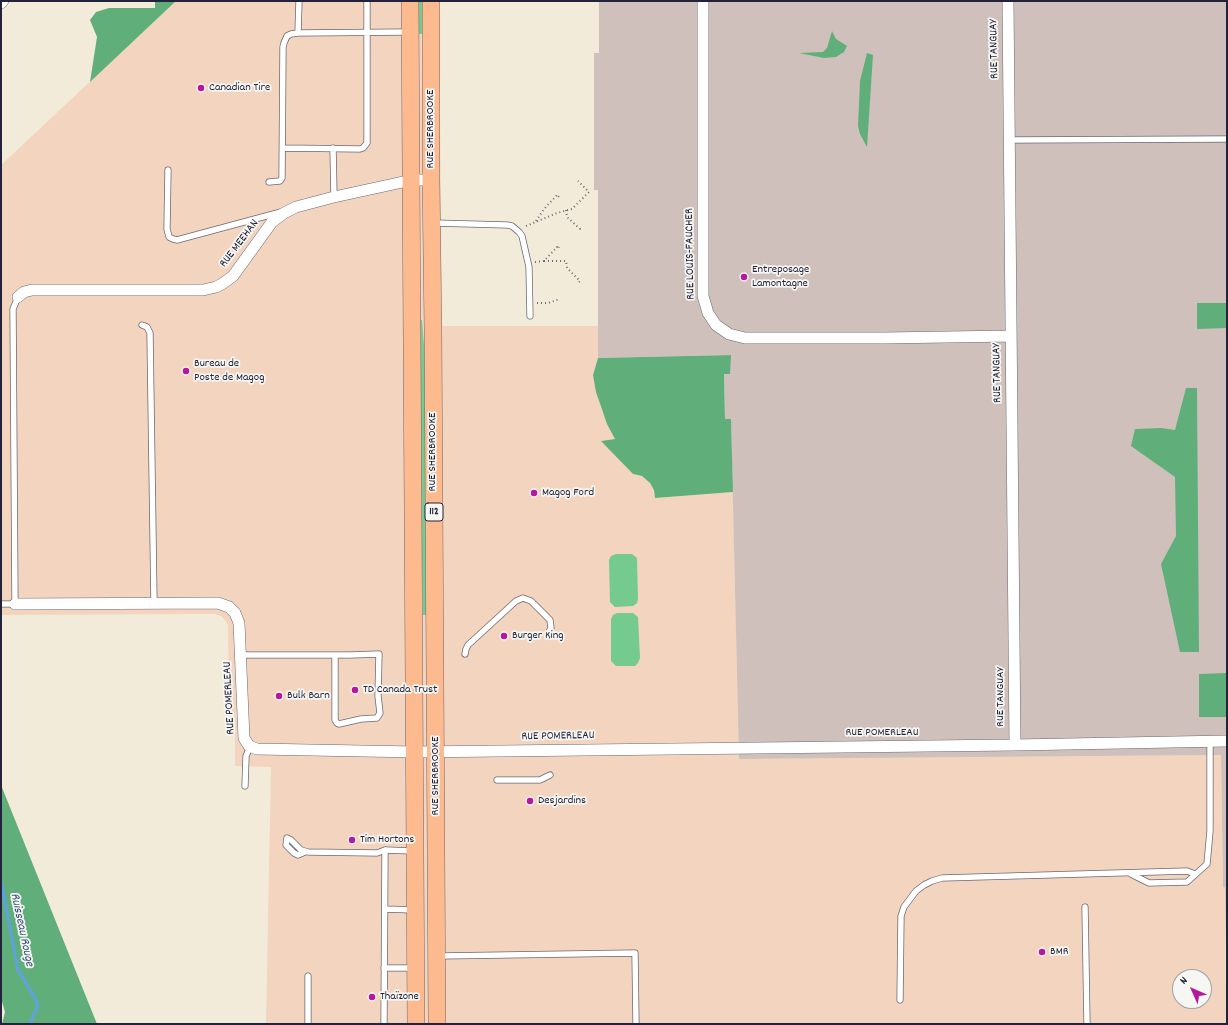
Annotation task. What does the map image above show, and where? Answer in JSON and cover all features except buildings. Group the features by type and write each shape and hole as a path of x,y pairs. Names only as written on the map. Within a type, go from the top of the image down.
{"main road":[{"name":"RUE SHERBROOKE","path":"410,1 416,1024"},
{"name":"RUE SHERBROOKE","path":"431,1 430,180 436,751 437,1024"}],"street":[{"name":"RUE LOUIS-FAUCHER","path":"703,1 703,296 708,313 716,325 729,334 745,338 1011,336"},
{"name":"RUE TANGUAY","path":"1008,1 1015,746"},
{"name":"RUE MEEHAN","path":"18,297 24,292 32,290 203,290 216,287 232,276 272,222 277,217 291,209 334,197 412,180 430,180"},
{"name":"RUE POMERLEAU","path":"15,604 218,603 229,607 235,613 239,621 244,738 250,747 257,749 415,752 1015,746 1227,741"}],"lane":[{"path":"298,33 299,1"},
{"path":"282,148 360,149 367,143 367,1"},
{"path":"269,182 279,182 282,180 283,46 285,39 291,34 298,33 411,32"},
{"path":"1009,140 1227,139"},
{"path":"332,148 334,197"},
{"path":"168,170 167,229 169,237 173,239 177,240 291,209"},
{"path":"431,223 507,225 517,230 522,236 528,263 530,316"},
{"path":"1,604 15,604 13,309 18,297"},
{"path":"142,325 148,328 150,333 154,603"},
{"path":"465,654 468,645 514,603 523,598 531,601 550,620 552,628 549,632"},
{"path":"241,655 379,654 378,696 380,715 377,718 360,719 339,724 335,720 334,655"},
{"path":"1128,873 1149,883 1187,882 1207,864 1210,831 1210,742"},
{"path":"245,786 246,756 250,747"},
{"path":"497,780 540,780 550,775"},
{"path":"287,838 305,852 377,853 385,850 415,851"},
{"path":"384,1024 385,850"},
{"path":"900,1000 901,916 909,899 924,885 942,878 1187,872 1195,874"},
{"path":"1085,908 1087,1024"},
{"path":"385,909 416,910"},
{"path":"436,956 635,953 636,1024"},
{"path":"384,968 416,968"},
{"path":"308,976 308,1024"}],"path":[{"path":"517,230 566,210 572,209 589,192 578,181"},
{"path":"536,222 544,209 557,195 559,196"},
{"path":"566,210 567,217 580,229 579,231"},
{"path":"544,261 557,247 559,248"},
{"path":"528,263 566,261 566,268 580,281 579,282"},
{"path":"530,303 548,303 560,299"}],"shaded area":[{"path":"176,1 439,1 442,326 598,326 598,358 593,375 601,408 616,439 602,441 633,474 642,476 650,483 654,490 655,498 733,492 739,759 1221,755 1223,887 1225,887 1226,1024 266,1024 271,767 235,766 235,719 229,703 228,625 226,621 221,616 214,614 1,615 1,165"},
{"path":"599,1 1227,1 1227,1024 1221,755 739,759 731,420 725,419 724,374 730,355 598,358 598,190 594,190 594,53 599,53"}],"green space":[{"path":"155,1 176,1 90,82 97,37 90,20 96,12 109,8 155,8"},
{"path":"417,1 424,1 424,34 419,34"},
{"path":"832,31 836,39 847,46 844,52 836,57 824,58 799,53 823,52 827,48"},
{"path":"867,53 873,55 867,147 860,134 858,126 860,81"},
{"path":"1197,303 1227,303 1227,328 1197,329"},
{"path":"418,320 422,320 425,358 427,615 423,615"},
{"path":"731,355 730,374 724,374 725,419 731,419 733,492 655,498 654,490 650,483 642,476 633,474 601,441 615,439 607,424 596,392 593,375 598,358"},
{"path":"1186,388 1197,388 1199,652 1180,652 1161,564 1176,536 1175,477 1131,446 1135,429 1161,428 1175,430"},
{"path":"616,554 632,554 637,558 638,599 637,603 633,606 615,607 610,602 609,560 611,556"},
{"path":"617,613 633,613 638,617 640,658 635,666 616,666 611,661 611,619 613,615"},
{"path":"1227,673 1227,717 1199,717 1199,674"},
{"path":"1,785 97,1024 2,1024 5,1012 1,998"}],"waterway":[{"name":"Ruisseau Rouge","path":"1,881 18,970 38,1005 30,1024"}],"place":[{"name":"Canadian Tire","path":"201,88"},
{"name":"Entreposage Lamontagne","path":"744,277"},
{"name":"Bureau de Poste de Magog","path":"186,371"},
{"name":"Magog Ford","path":"534,493"},
{"name":"Burger King","path":"504,636"},
{"name":"TD Canada Trust","path":"355,690"},
{"name":"Bulk Barn","path":"279,696"},
{"name":"Desjardins","path":"530,801"},
{"name":"Tim Hortons","path":"352,840"},
{"name":"BMR","path":"1042,952"},
{"name":"Thaïzone","path":"372,997"}]}
